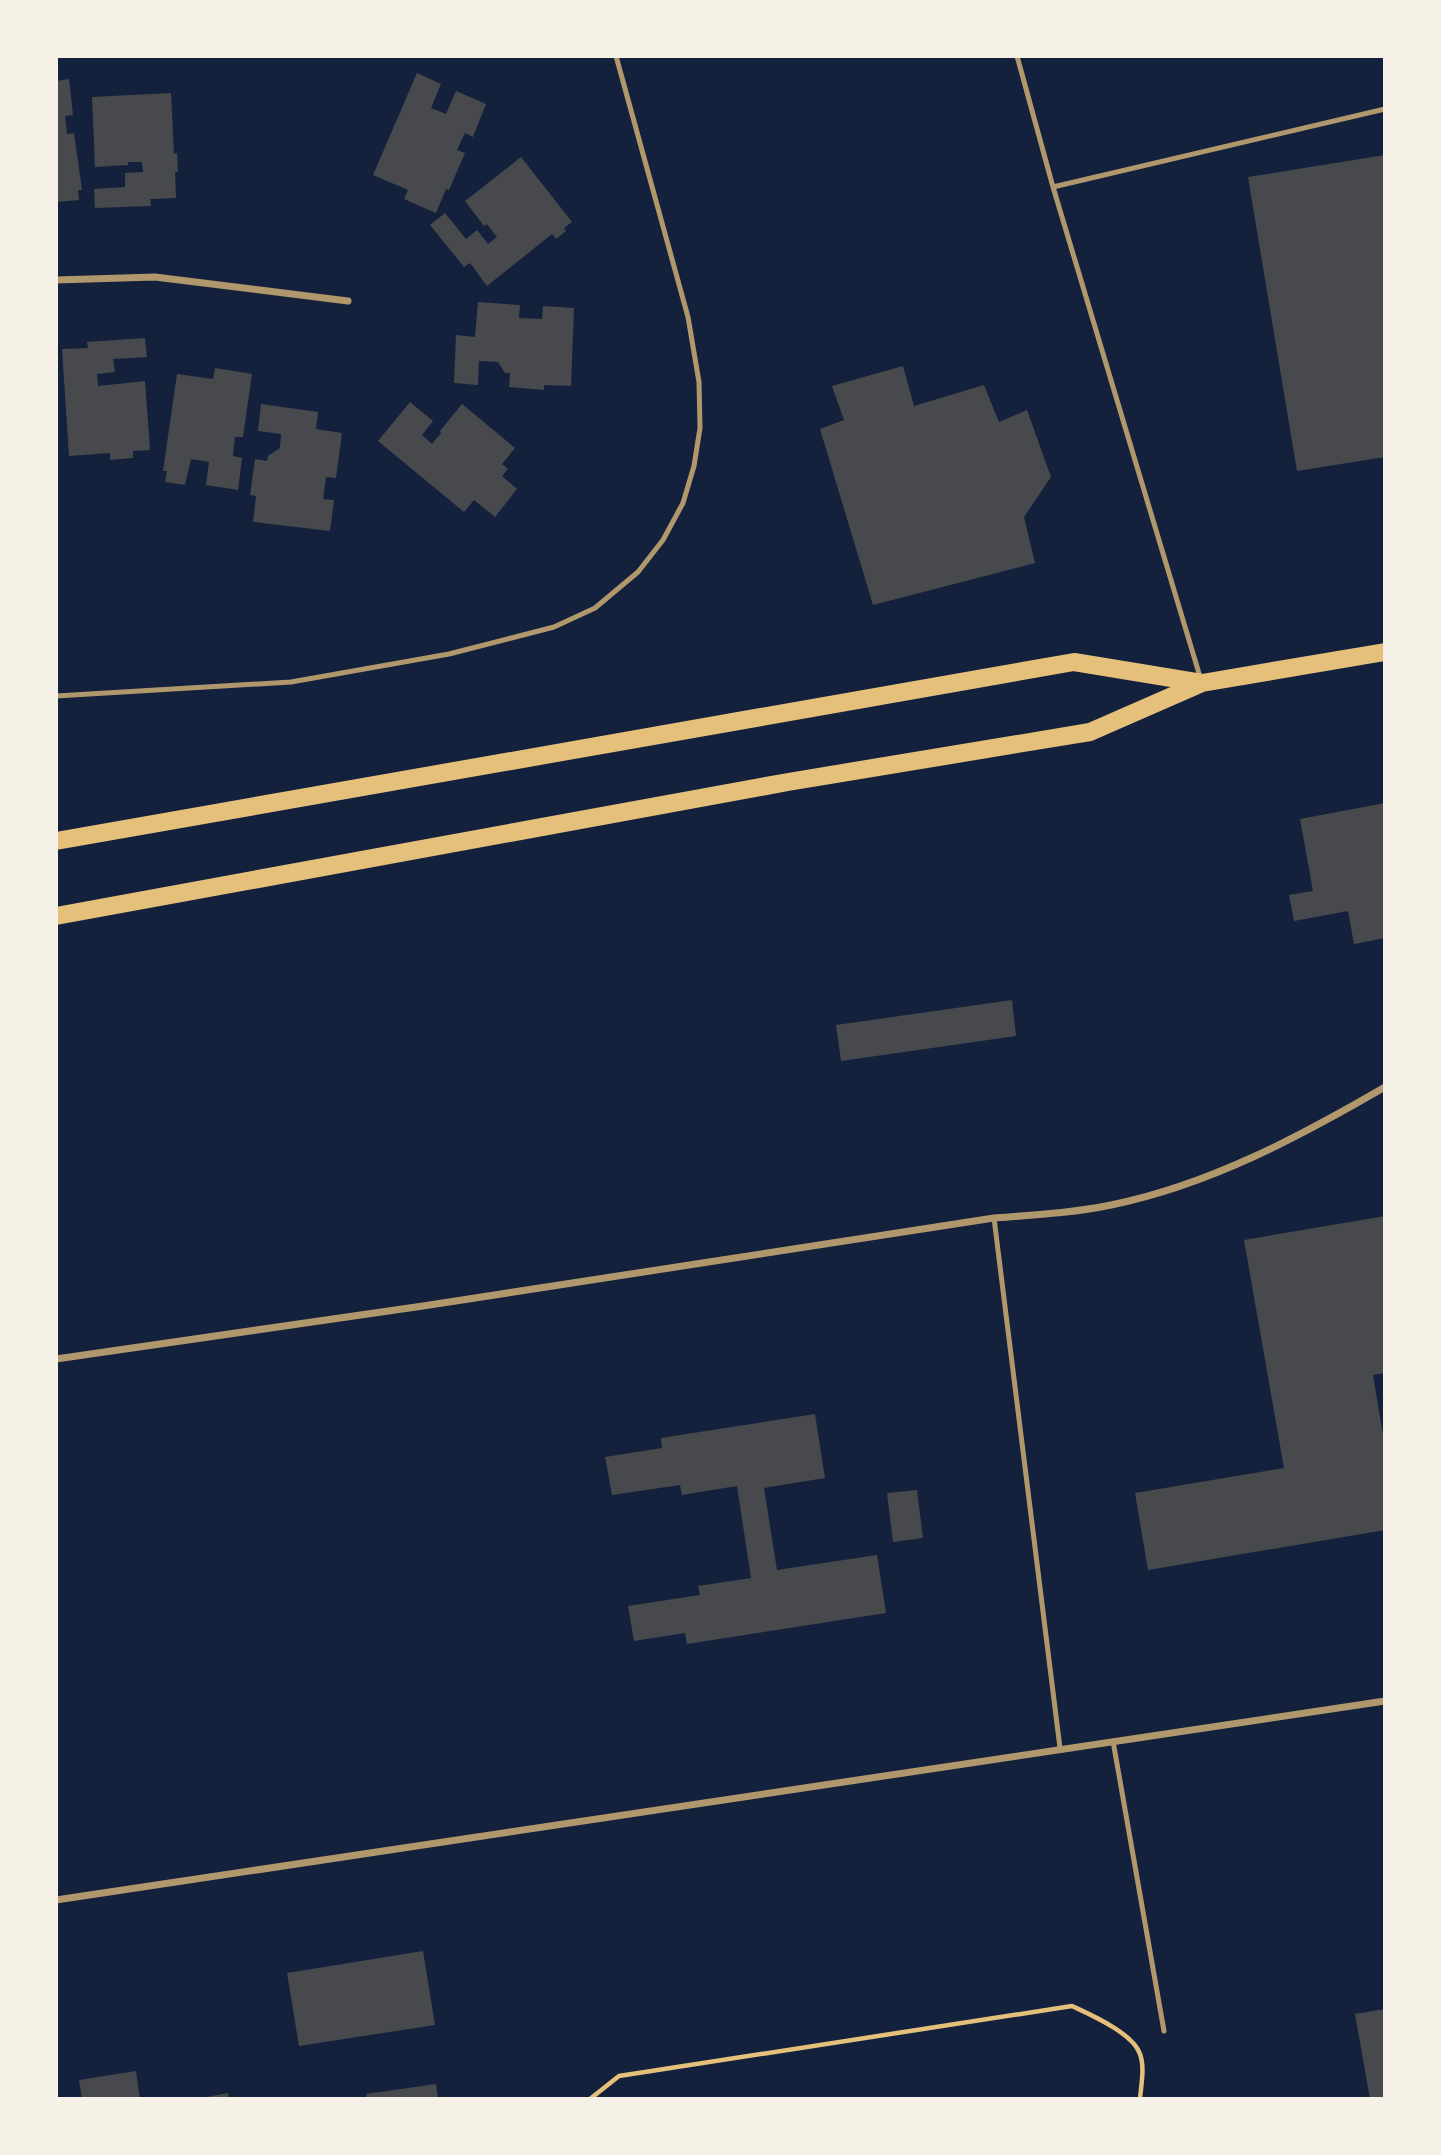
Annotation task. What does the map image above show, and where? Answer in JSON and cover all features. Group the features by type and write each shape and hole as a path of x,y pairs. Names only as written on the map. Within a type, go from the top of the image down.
{"main road":[{"path":"56,916 788,782 1090,732 1202,682 1385,652"},
{"path":"56,841 1074,662 1202,682"}],"street":[{"path":"56,280 155,277 348,301"},
{"path":"56,1359 994,1218 1082,1210 1114,1204 1202,1180 1320,1125 1385,1087"},
{"path":"56,1900 1385,1701"}],"lane":[{"path":"56,696 291,682 449,654 554,627 595,608 638,572 663,540 683,503 694,466 700,428 699,382 688,317 616,56"},
{"path":"1017,56 1053,187 1202,682"},
{"path":"1053,187 1385,109"},
{"path":"994,1218 1060,1748"},
{"path":"1112,1741 1164,2031"}],"path":[{"path":"590,2099 619,2076 1072,2006 1096,2017 1126,2037 1140,2052 1140,2099"}],"building":[{"path":"417,73 441,84 431,108 446,114 456,91 486,104 473,137 465,133 457,150 465,153 436,213 404,199 408,190 373,175"},
{"path":"69,79 73,115 65,116 67,134 74,133 82,190 78,190 79,200 56,202 56,81"},
{"path":"171,93 174,154 177,153 178,172 175,172 176,198 150,199 151,206 95,208 94,189 125,187 125,173 143,172 142,162 95,167 92,97"},
{"path":"1385,155 1385,457 1297,471 1248,177"},
{"path":"521,157 572,222 556,239 552,234 487,286 470,263 464,267 430,225 445,213 466,239 477,230 488,244 497,237 487,224 484,226 465,201"},
{"path":"478,302 520,305 519,318 542,319 543,306 574,308 571,386 544,385 544,390 509,387 510,373 505,373 498,362 479,361 478,385 454,383 456,335 475,337"},
{"path":"145,338 147,357 113,359 115,372 97,374 98,386 145,381 150,450 133,451 133,458 110,460 110,453 69,456 62,349 88,348 87,342"},
{"path":"903,366 914,406 984,385 999,422 1027,410 1051,477 1024,517 1035,563 873,605 820,429 844,420 832,386"},
{"path":"215,368 252,374 243,437 235,437 233,456 242,458 238,490 206,485 209,462 191,459 185,485 165,482 167,471 163,471 177,374 213,379"},
{"path":"410,402 433,421 422,435 432,444 462,404 515,448 502,464 508,469 502,476 517,489 495,517 474,500 464,512 378,441"},
{"path":"261,404 318,412 316,429 342,433 336,478 326,477 323,499 334,500 330,531 253,522 256,496 250,495 255,459 267,461 268,456 280,448 281,434 258,431"},
{"path":"1385,803 1385,938 1354,944 1348,911 1294,921 1289,895 1313,891 1300,819"},
{"path":"1012,1000 1016,1036 841,1061 836,1025"},
{"path":"1385,1216 1385,1373 1373,1375 1385,1447 1385,1530 1148,1570 1135,1493 1284,1468 1244,1240"},
{"path":"815,1414 825,1478 764,1488 777,1570 877,1555 886,1613 687,1644 685,1633 634,1641 628,1606 700,1595 698,1586 751,1578 737,1486 682,1495 680,1485 612,1495 605,1457 662,1448 661,1438"},
{"path":"917,1490 923,1538 893,1542 887,1493"},
{"path":"423,1951 435,2025 299,2046 287,1973"},
{"path":"1385,2009 1385,2099 1370,2099 1355,2014"},
{"path":"136,2071 140,2099 82,2099 79,2080"},
{"path":"436,2084 438,2099 367,2099 366,2094"},
{"path":"228,2093 229,2099 201,2099 201,2098"}]}
